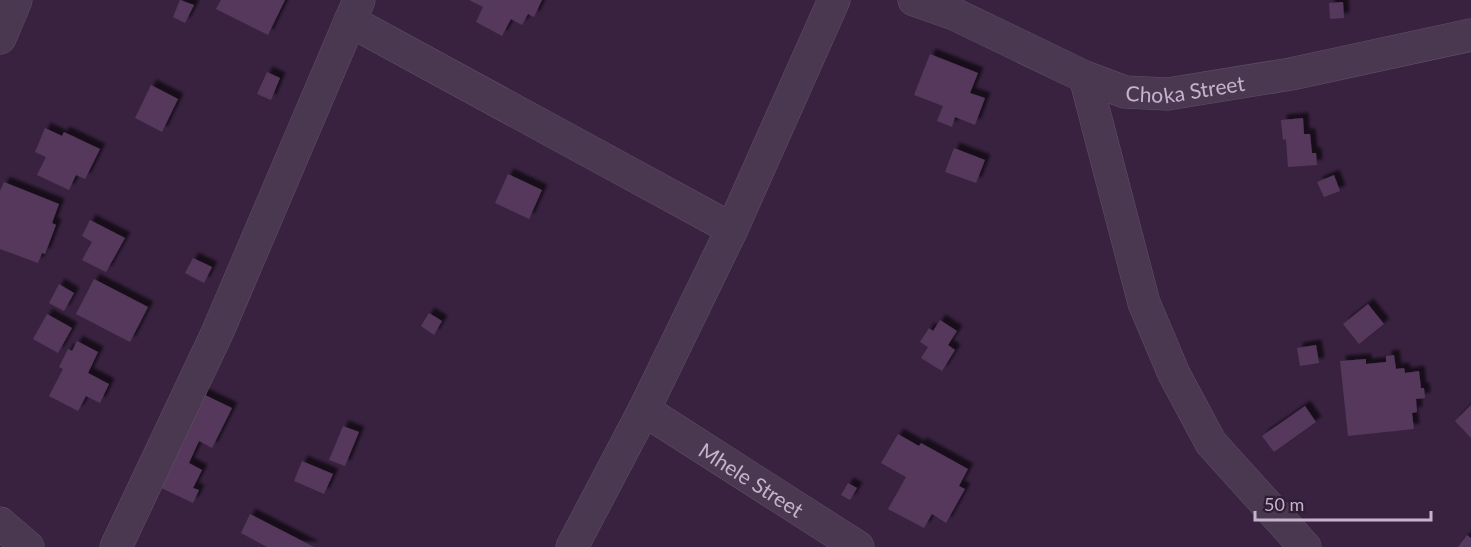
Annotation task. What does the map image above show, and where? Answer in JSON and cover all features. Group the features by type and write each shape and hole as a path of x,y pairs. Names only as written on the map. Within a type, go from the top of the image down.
{"street":[{"path":"0,38 16,0"},
{"path":"572,547 644,410 732,229 834,0"},
{"name":"Choka Street","path":"914,0 954,14 1085,77 1125,92 1168,94 1291,74 1471,35"},
{"path":"116,547 218,331 355,10 732,229"},
{"path":"1085,77 1144,303 1174,374 1211,443 1305,547"},
{"name":"Mhele Street","path":"644,410 858,547"},
{"path":"0,523 28,547"}],"building":[{"path":"180,0 194,5 185,23 173,17"},
{"path":"221,0 285,0 268,35 216,9"},
{"path":"469,0 542,0 534,17 528,14 522,25 511,19 502,36 476,22 483,7"},
{"path":"1343,2 1344,18 1330,19 1329,3"},
{"path":"930,54 978,73 970,93 985,98 975,125 955,117 952,127 937,121 943,106 914,95"},
{"path":"267,72 280,78 271,100 257,94"},
{"path":"151,85 178,99 162,132 135,118"},
{"path":"1303,118 1304,134 1310,134 1312,153 1316,153 1317,165 1288,167 1286,139 1283,140 1281,120"},
{"path":"45,128 62,136 64,132 100,149 85,179 76,175 69,190 37,175 46,157 35,152"},
{"path":"954,148 985,160 976,183 945,172"},
{"path":"508,174 542,190 529,219 495,203"},
{"path":"1334,175 1340,191 1324,197 1317,182"},
{"path":"4,182 59,204 52,223 56,225 45,254 42,253 38,263 0,249 0,191"},
{"path":"90,220 125,238 106,272 82,260 92,242 82,236"},
{"path":"193,258 212,267 204,283 185,273"},
{"path":"94,279 148,307 130,342 76,314"},
{"path":"59,284 74,293 64,311 49,303"},
{"path":"1368,304 1384,324 1359,344 1343,324"},
{"path":"429,313 442,321 434,335 421,326"},
{"path":"47,314 72,328 58,353 33,339"},
{"path":"940,320 957,331 948,345 955,350 942,371 921,358 928,347 920,342 929,328 933,331"},
{"path":"77,341 98,352 88,373 109,384 100,403 86,396 78,411 49,396 63,369 59,367 68,349 72,351"},
{"path":"1316,345 1319,363 1300,366 1297,348"},
{"path":"1394,355 1396,369 1404,368 1405,373 1419,371 1421,388 1424,388 1425,398 1416,399 1417,412 1412,413 1414,429 1348,436 1340,361 1366,359 1366,364 1386,362 1386,356"},
{"path":"201,393 232,408 212,448 199,441 189,463 202,470 193,488 199,490 193,503 157,486"},
{"path":"1471,405 1471,438 1455,421"},
{"path":"1305,406 1316,422 1274,452 1262,436"},
{"path":"343,426 359,432 345,466 329,460"},
{"path":"898,434 919,446 921,443 968,469 959,486 965,489 946,523 932,514 924,528 888,509 906,477 881,463"},
{"path":"302,461 333,474 324,494 294,481"},
{"path":"848,483 857,488 850,500 841,495"},
{"path":"250,514 314,547 267,547 241,533"},
{"path":"1467,535 1471,538 1471,547 1458,547"}]}
